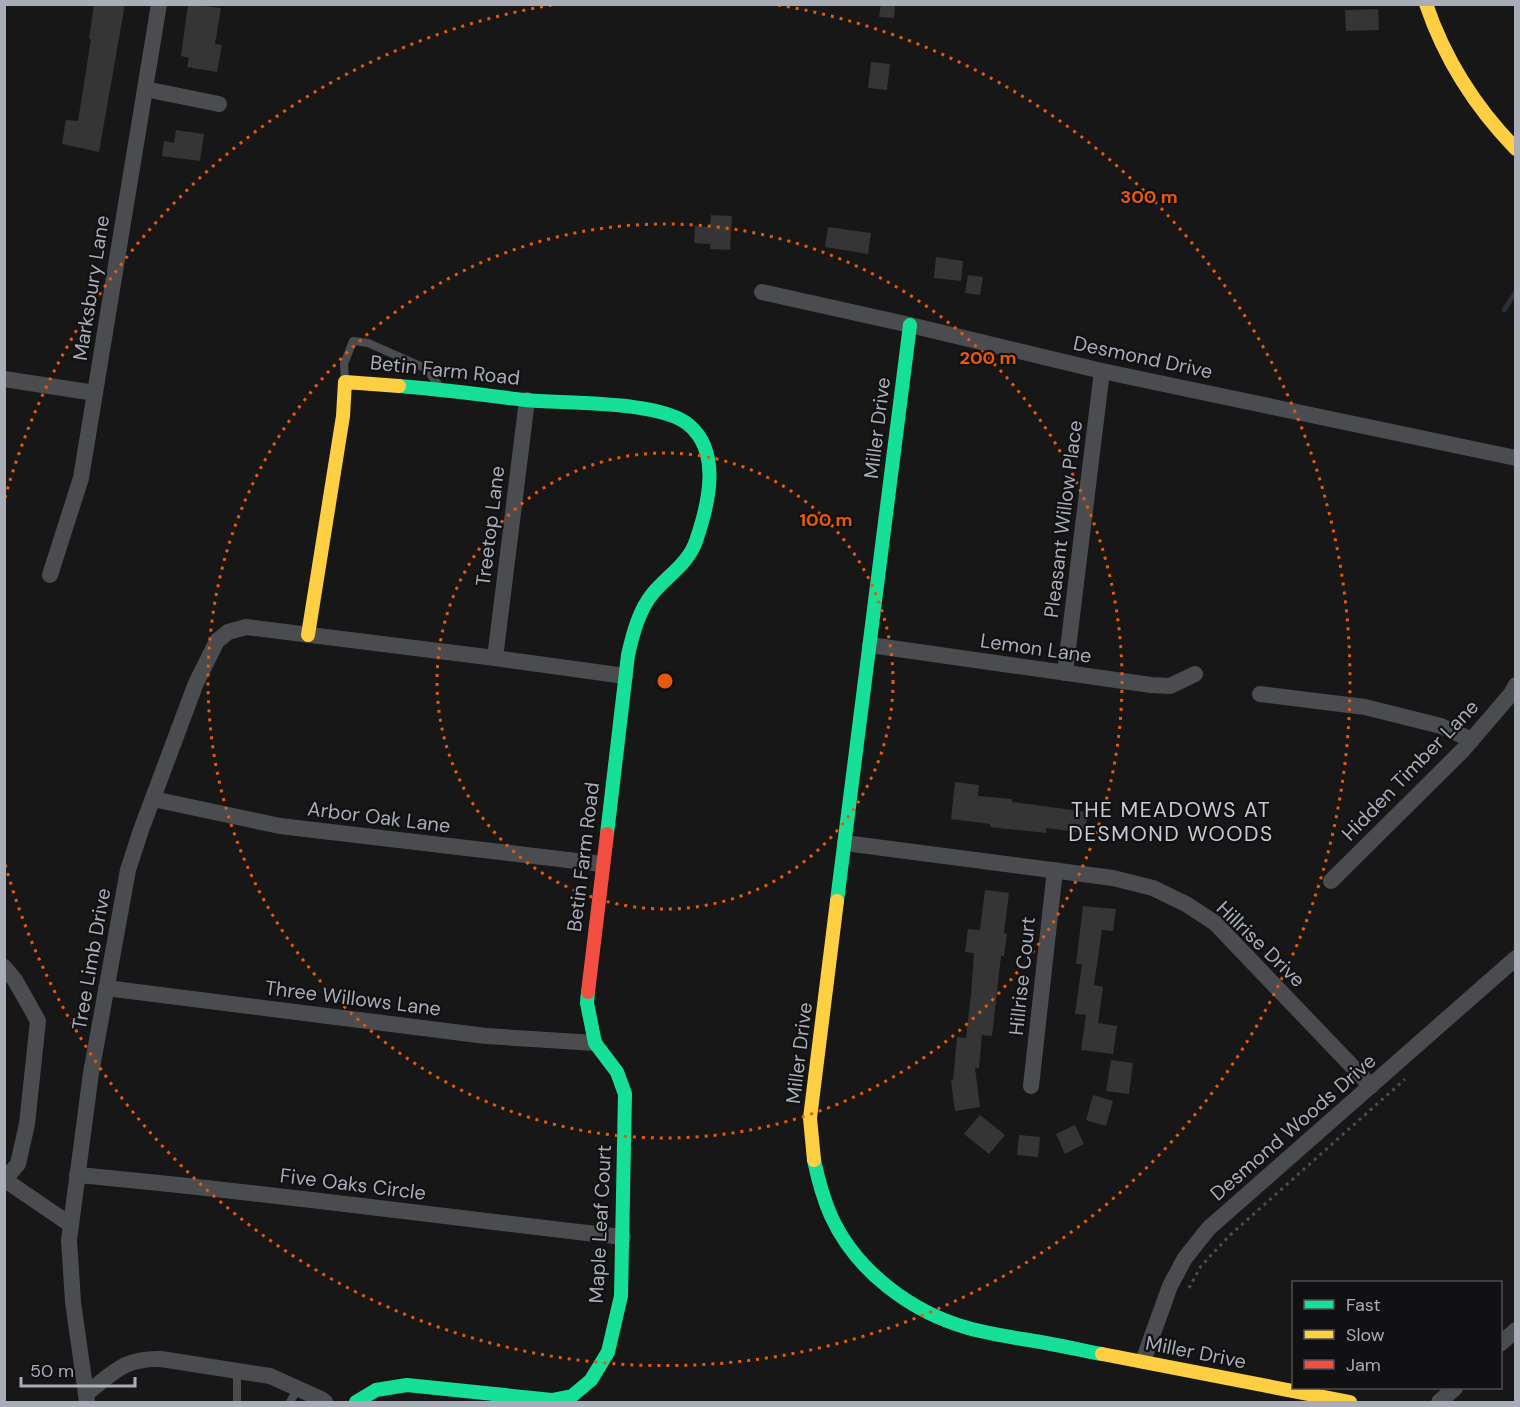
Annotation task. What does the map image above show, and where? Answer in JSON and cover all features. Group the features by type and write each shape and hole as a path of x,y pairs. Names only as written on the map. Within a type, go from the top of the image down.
{"street":[{"name":"Marksbury Lane","path":"50,576 81,478 159,4"},
{"path":"1426,4 1446,53 1460,77 1483,112 1515,149"},
{"path":"145,89 219,104"},
{"name":"Desmond Drive","path":"762,292 910,324 1102,371 1515,459"},
{"name":"Miller Drive","path":"910,324 810,1118 810,1140 816,1180 832,1220 855,1256 887,1289 919,1309 954,1324 1350,1402"},
{"name":"Pleasant Willow Place","path":"1065,674 1102,371"},
{"path":"4,379 95,393"},
{"name":"Betin Farm Road","path":"308,635 343,416 345,382 443,389 527,400 662,411 689,425 698,434 706,451 710,475 699,536 684,562 653,593 642,609 633,632 602,864 587,1003 595,1043"},
{"name":"Treetop Lane","path":"495,658 527,400"},
{"name":"Tree Limb Drive","path":"87,1398 73,1302 69,1240 91,1073 128,870 196,683 217,641 228,632 246,627 308,635"},
{"path":"308,635 626,676"},
{"name":"Lemon Lane","path":"870,645 1150,685 1170,686 1195,674"},
{"name":"Hidden Timber Lane","path":"1331,881 1472,740 1515,685"},
{"path":"1260,694 1365,707 1441,726 1472,740"},
{"name":"Arbor Oak Lane","path":"153,799 280,826 602,864"},
{"name":"Hillrise Drive","path":"845,843 1113,878 1154,888 1186,904 1215,923 1382,1085"},
{"name":"Hillrise Court","path":"1031,1086 1055,870"},
{"name":"Desmond Woods Drive","path":"1143,1361 1170,1286 1185,1258 1209,1228 1382,1085 1515,958"},
{"path":"4,967 15,980 39,1021 27,1124 18,1164 5,1180 71,1225"},
{"name":"Three Willows Lane","path":"106,988 486,1036 595,1043"},
{"name":"Maple Leaf Court","path":"356,1402 376,1390 407,1385 552,1400 572,1396 591,1380 611,1345 621,1296 626,1116 625,1094 618,1072 595,1043"},
{"name":"Five Oaks Circle","path":"77,1174 181,1184 622,1237"},
{"path":"1502,1342 1515,1330"},
{"path":"87,1398 126,1364 144,1359 161,1359 270,1376 294,1395 325,1402"},
{"path":"1439,1402 1454,1389"}],"lane":[{"path":"345,382 344,364 353,341 368,343 425,368 443,389"},
{"path":"237,1371 237,1402"}],"path":[{"path":"1185,1295 1201,1266 1228,1237 1382,1085 1409,1075"}],"building":[{"path":"94,4 125,4 99,152 62,144 66,120 78,121"},
{"path":"188,4 221,8 215,44 222,45 217,72 187,67 189,58 181,56"},
{"path":"881,4 895,4 894,18 879,17"},
{"path":"1378,9 1379,30 1346,31 1345,10"},
{"path":"871,62 890,64 887,90 868,88"},
{"path":"176,130 204,134 200,161 162,156 164,141 174,143"},
{"path":"711,215 732,216 730,250 710,249 710,244 694,243 695,226 710,227"},
{"path":"828,227 871,233 868,254 825,247"},
{"path":"936,257 963,261 961,281 934,278"},
{"path":"968,275 983,277 980,295 965,293"},
{"path":"955,782 979,785 978,796 1012,799 1012,802 1088,812 1085,833 1046,828 1046,833 990,827 990,824 951,819"},
{"path":"985,890 1009,893 1004,933 1007,934 1004,956 1001,956 992,1036 982,1035 979,1068 975,1068 980,1107 955,1111 951,1081 953,1080 957,1037 966,1038 974,953 965,952 968,929 980,930"},
{"path":"1083,906 1116,909 1113,931 1102,930 1094,985 1103,987 1098,1023 1117,1026 1113,1054 1081,1050 1086,1015 1075,1014 1082,964 1076,964"},
{"path":"1111,1060 1133,1063 1129,1094 1106,1091"},
{"path":"1093,1095 1113,1101 1106,1126 1086,1120"},
{"path":"980,1115 1005,1135 989,1154 964,1134"},
{"path":"1075,1125 1084,1144 1065,1154 1056,1134"},
{"path":"1019,1135 1040,1137 1038,1157 1017,1155"}],"waterway":[{"path":"1504,310 1516,292"}],"traffic: fast":[{"path":"837,901 910,325"},
{"path":"399,386 525,400 635,407 657,411 689,425 706,450 709,465 708,496 696,541 683,563 648,600 640,614 632,638 628,655 607,834"},
{"path":"356,1402 376,1390 407,1385 552,1400 572,1396 591,1380 608,1352 621,1296 625,1094 617,1072 595,1043 587,1003 588,992"},
{"path":"814,1160 831,1216 842,1236 870,1271 906,1300 947,1321 968,1328 1102,1354"}],"traffic: slow":[{"path":"1426,4 1442,44 1463,82 1487,116 1516,149"},
{"path":"308,635 343,416 345,382 399,386"},
{"path":"814,1160 810,1118 837,901"},
{"path":"1102,1354 1350,1402"}],"traffic: jam":[{"path":"588,992 607,834"}],"district":[{"name":"THE MEADOWS AT DESMOND WOODS","path":"1171,822"}]}
